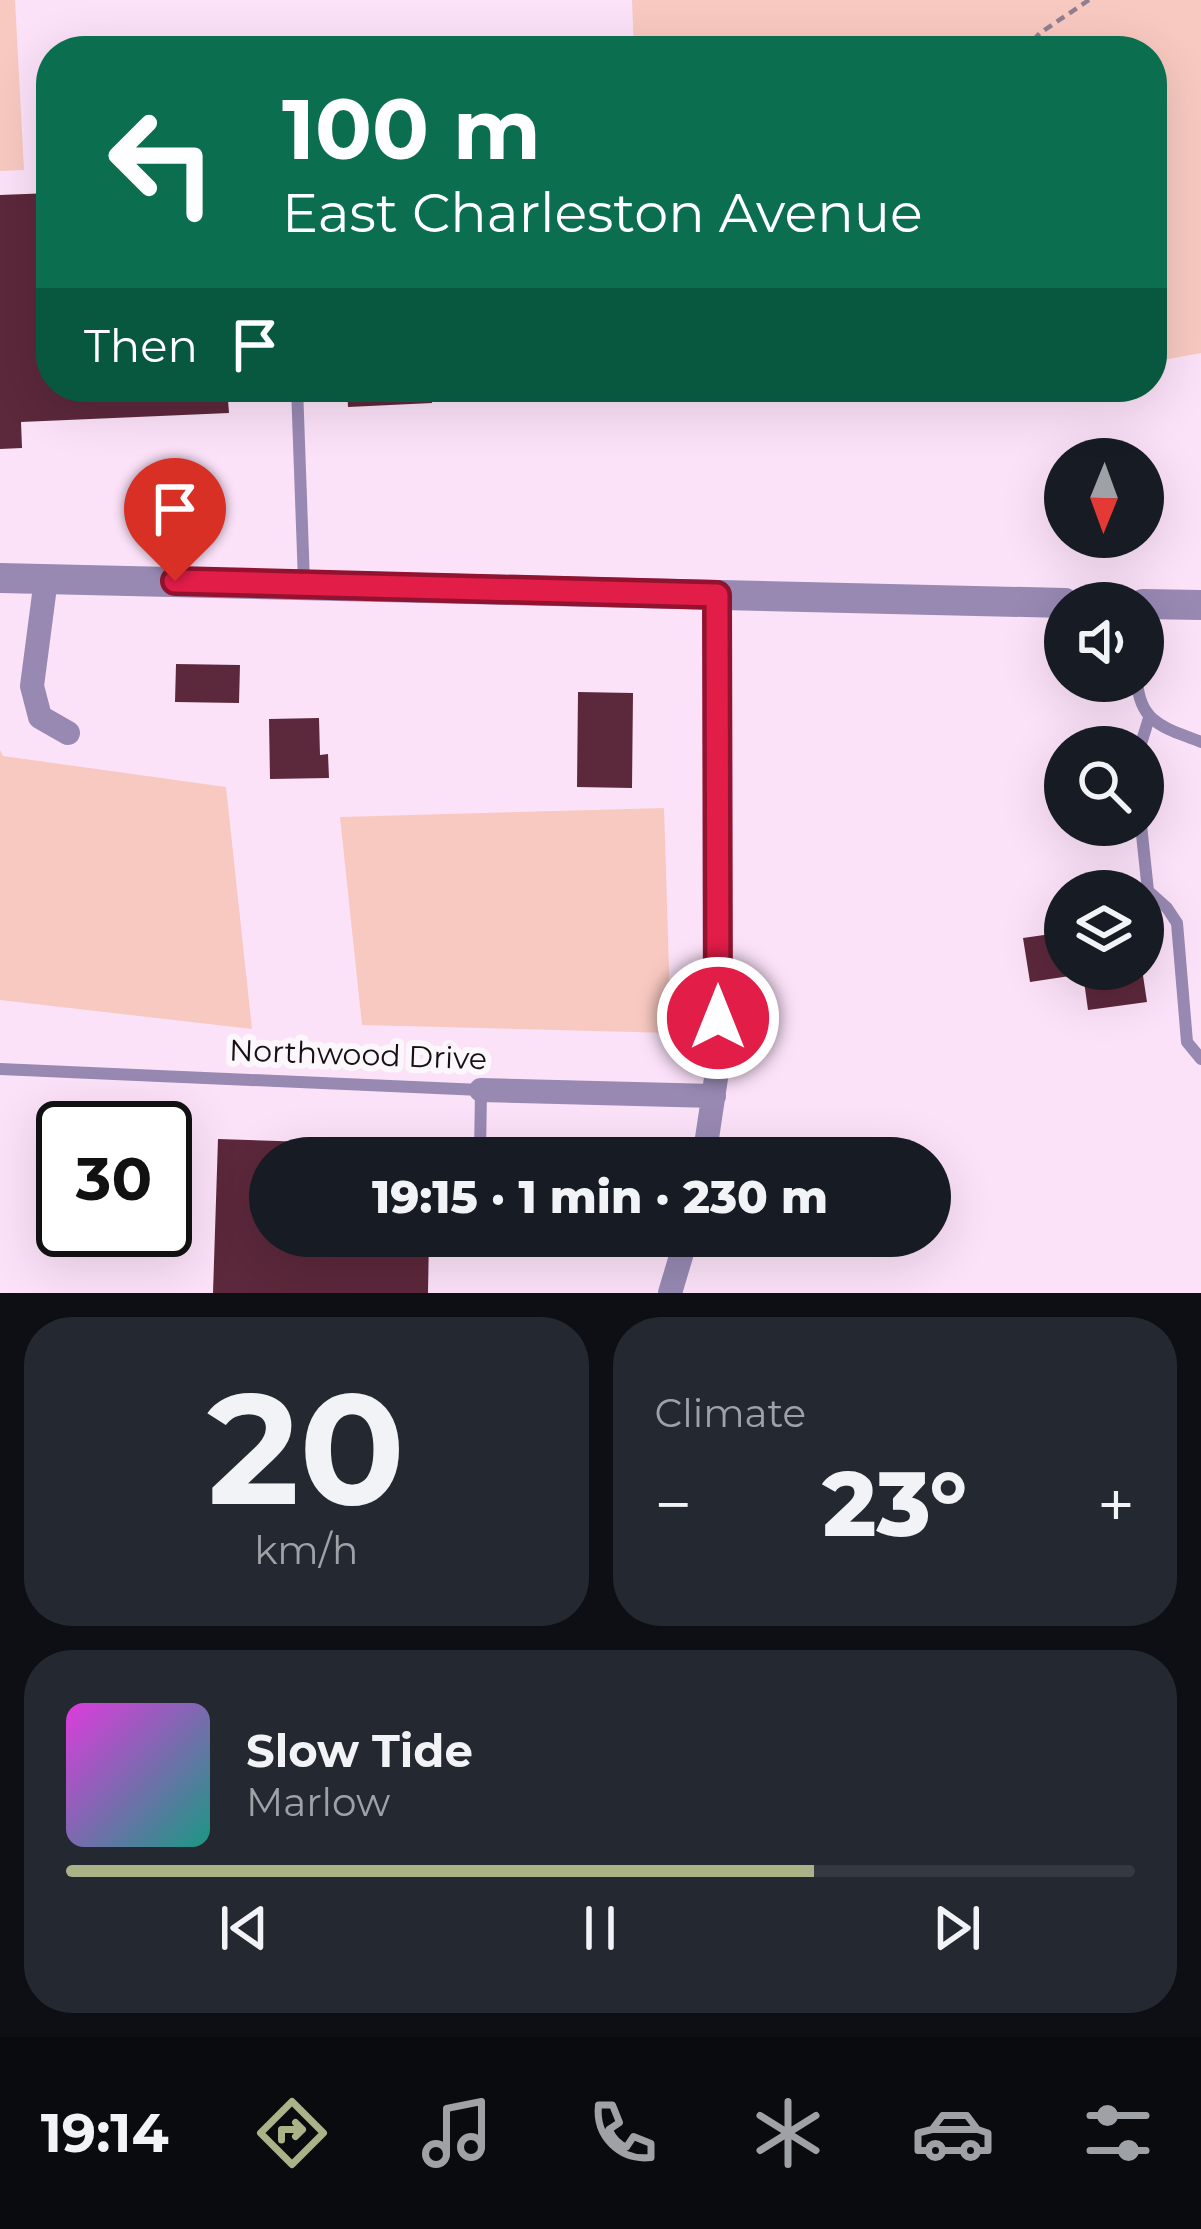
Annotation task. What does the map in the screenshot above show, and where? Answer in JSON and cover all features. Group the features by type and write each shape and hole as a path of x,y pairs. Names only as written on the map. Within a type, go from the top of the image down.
{"street":[{"path":"0,578 1044,603"},
{"path":"46,579 32,686 40,716 68,733"},
{"path":"707,1137 718,1065 717,595"},
{"path":"1164,604 1201,604"},
{"name":"Northwood Drive","path":"481,1090 713,1096"},
{"path":"670,1293 681,1257"}],"lane":[{"path":"298,402 304,584"},
{"path":"1142,702 1149,718 1166,730 1201,742"},
{"path":"1147,726 1149,718"},
{"path":"1143,846 1148,891 1177,923 1187,1042 1201,1058"},
{"name":"Northwood Drive","path":"0,1069 481,1090"},
{"path":"481,1090 481,1137"}],"path":[{"path":"1037,36 1089,0"}],"shaded area":[{"path":"0,0 15,0 24,170 0,171"},
{"path":"632,0 1201,0 1201,353 1167,359 1167,36 633,36"},
{"path":"0,750 3,756 226,787 252,1029 0,1000"},
{"path":"664,808 671,1033 362,1025 340,817"}],"building":[{"path":"36,194 36,402 228,402 229,413 21,422 22,448 0,449 0,195"},
{"path":"348,402 432,402 432,403 348,407"},
{"path":"176,664 240,665 239,703 175,702"},
{"path":"578,692 633,693 632,788 577,787"},
{"path":"319,718 320,755 328,754 329,778 270,779 269,719"},
{"path":"1044,935 1044,980 1030,982 1023,938"},
{"path":"1085,990 1145,990 1147,1002 1088,1010"},
{"path":"218,1139 249,1140 249,1257 429,1257 428,1293 213,1293"}],"route":[{"path":"175,581 717,595 718,1018"}]}
